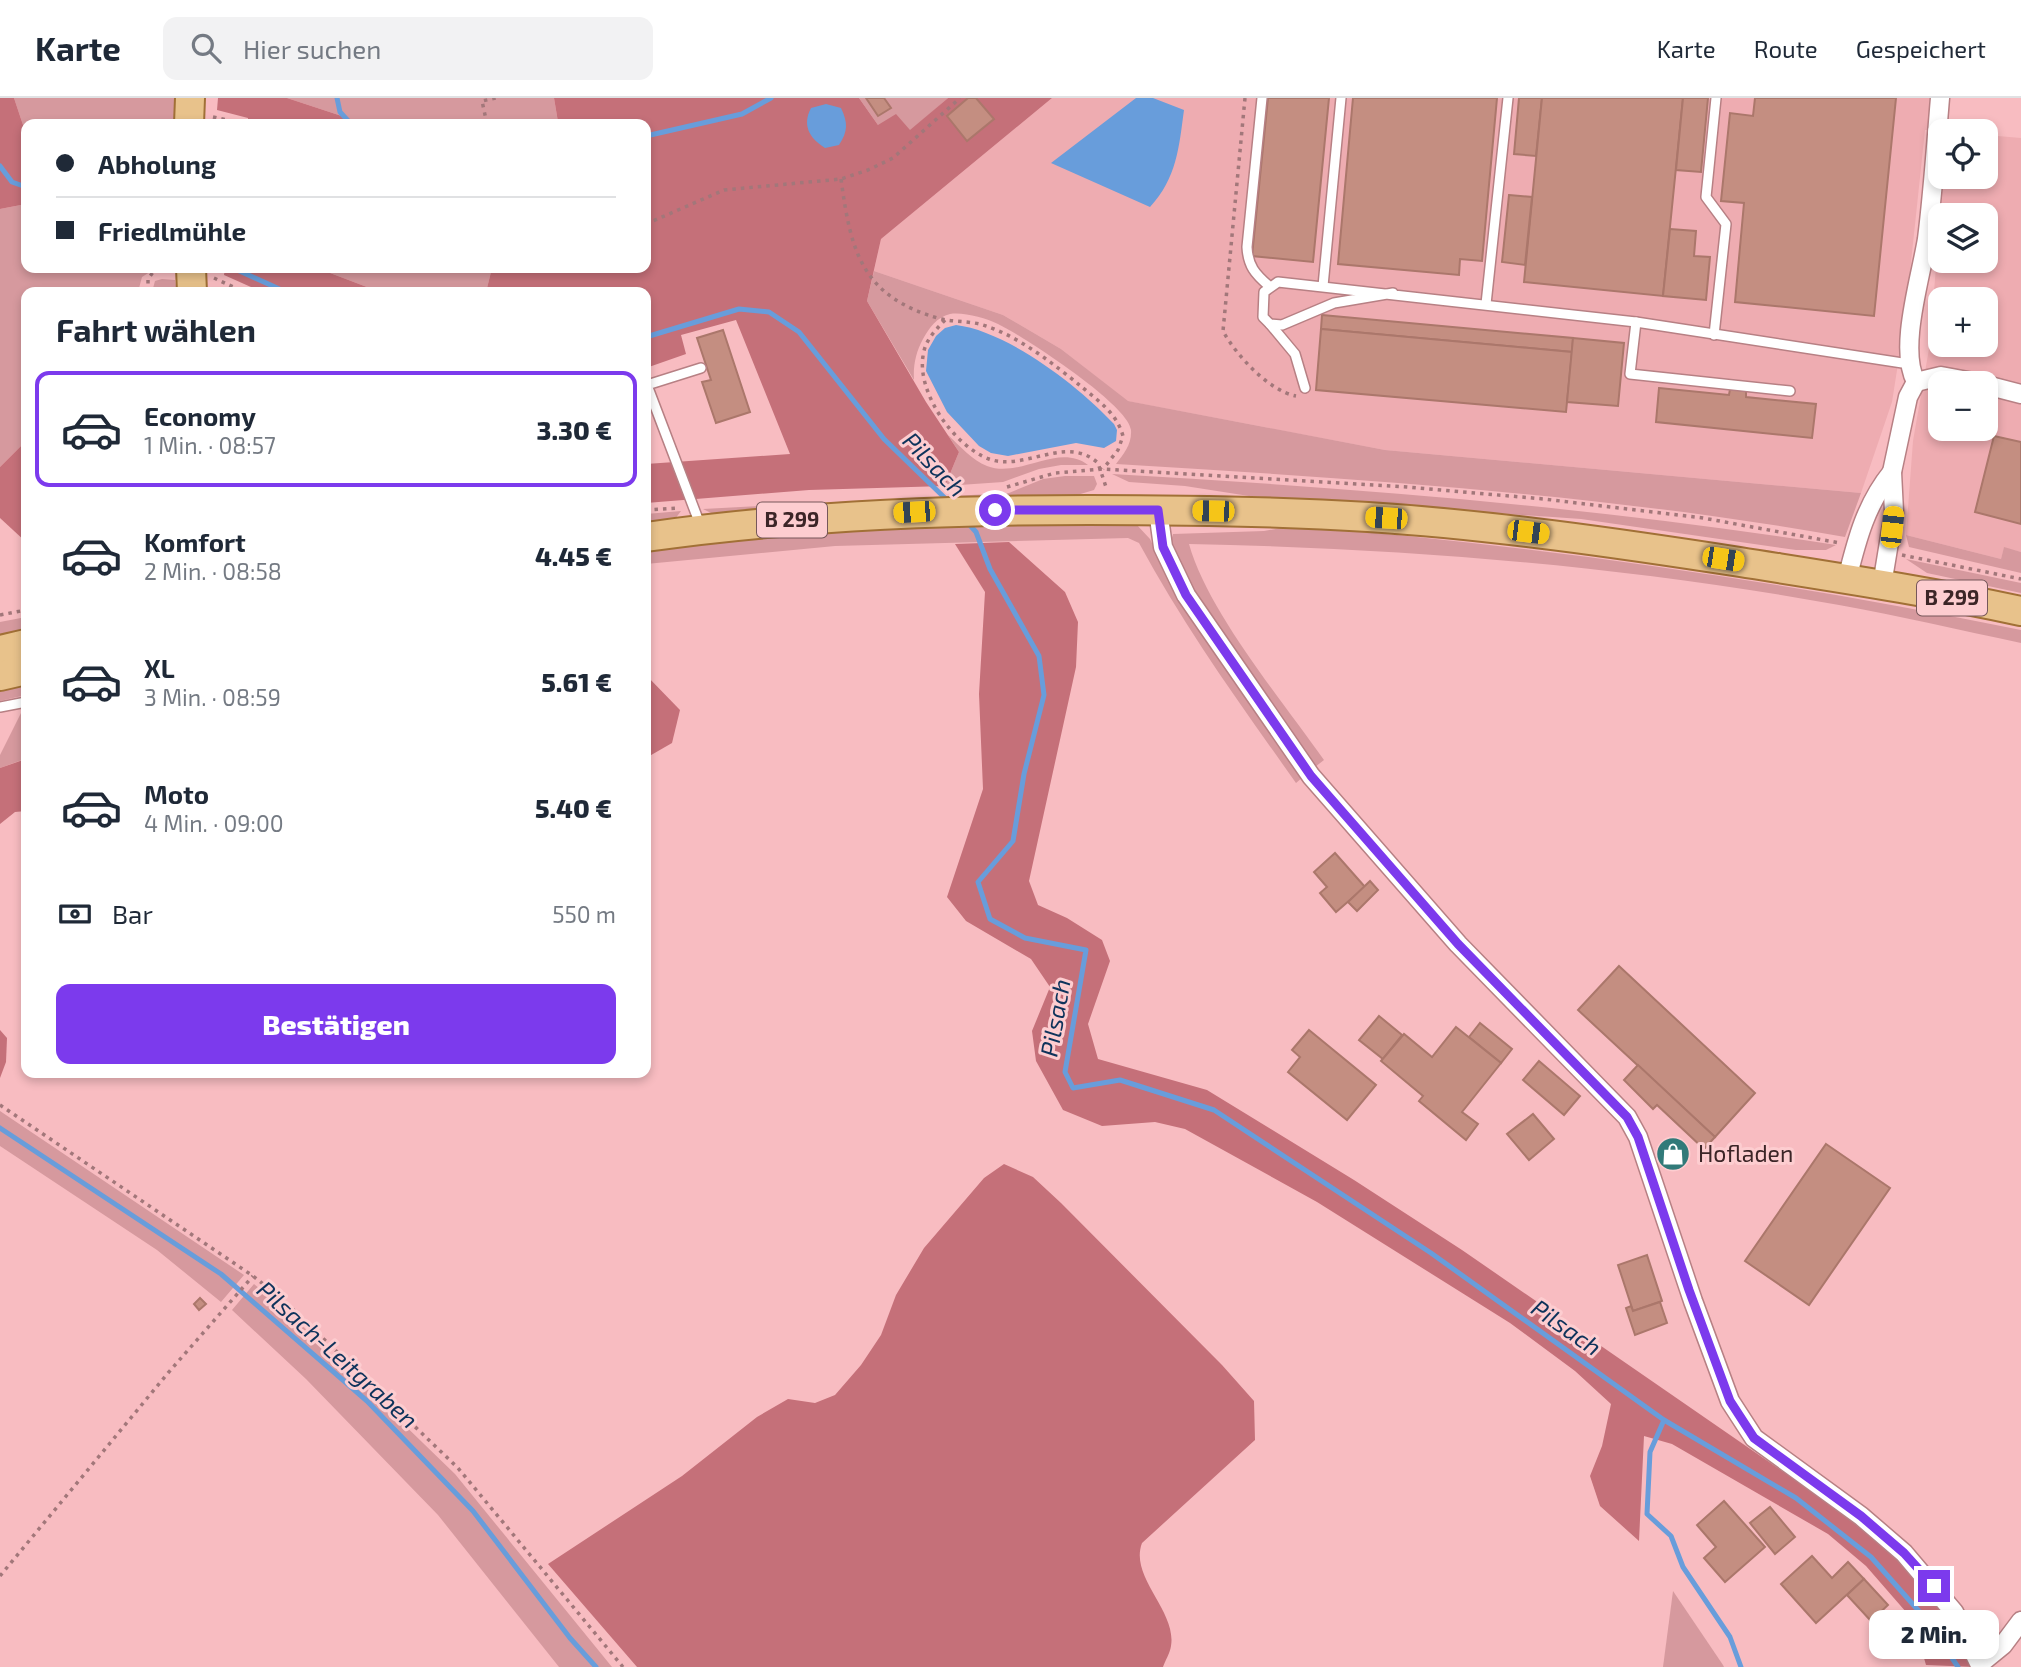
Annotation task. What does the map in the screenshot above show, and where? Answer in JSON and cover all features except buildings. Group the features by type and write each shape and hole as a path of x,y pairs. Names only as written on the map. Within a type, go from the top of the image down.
{"main road":[{"name":"B 299","path":"651,536 839,516 938,511 996,500 1158,510 1429,521 1648,548 1847,579 2021,611"},
{"path":"0,650 21,644"},
{"path":"0,676 21,671"}],"street":[{"path":"1916,383 1909,364 1927,236 1940,98"},
{"path":"1882,585 1894,512 1892,471 1908,397 1916,383 1928,380"},
{"path":"1998,388 2021,394"},
{"path":"1847,579 1863,519 1871,501 1892,471"},
{"path":"1158,510 1163,547 1186,595 1311,776 1458,944 1627,1117 1638,1137 1689,1290 1730,1401 1754,1438 1861,1516 1904,1553 1954,1612 1981,1665 2003,1646 2021,1621"}],"lane":[{"path":"1262,98 1247,247 1248,262 1256,275 1269,286"},
{"path":"1323,286 1341,98"},
{"path":"1486,304 1508,98"},
{"path":"1714,335 1726,224 1706,197 1716,98"},
{"path":"1305,387 1295,354 1263,317 1262,302 1269,286 1278,282 1636,322 1909,364"},
{"path":"1270,324 1282,326 1334,303 1393,293"},
{"path":"1636,322 1630,374 1790,391"},
{"path":"651,384 701,368"},
{"path":"651,396 701,529"},
{"path":"0,707 21,703"}],"path":[{"path":"486,119 482,101 496,98"},
{"path":"651,221 724,190 841,179 893,158 960,98"},
{"path":"190,111 224,119"},
{"path":"841,179 848,231 856,254 870,277 901,304 945,320 984,325 1009,338 1099,401 1120,424 1123,436 1118,450 1102,469"},
{"path":"198,279 226,287"},
{"path":"945,320 925,346 922,369 924,384 946,421 968,446 990,460 1009,463 1056,452 1080,453 1093,458 1102,469"},
{"path":"996,500 1055,473 1102,469 1394,486 1544,499 1703,518 1837,542"},
{"path":"1910,556 2021,579"},
{"path":"0,615 21,611"},
{"path":"0,1105 253,1276 282,1299 458,1468 623,1667"},
{"path":"0,1576 253,1276"}],"shaded area":[{"path":"0,98 14,98 21,119 21,205 0,209"},
{"path":"14,98 175,98 174,119 21,119"},
{"path":"218,98 287,98 351,119 248,119 217,110"},
{"path":"287,98 554,98 558,119 351,119"},
{"path":"554,98 859,98 878,125 896,114 910,130 948,98 1052,98 881,239 867,301 926,402 959,452 945,486 809,490 651,503 651,464 790,454 736,320 681,335 686,354 651,366 651,287 487,287 491,273 651,273 651,119 558,119"},
{"path":"859,98 948,98 910,131 878,125"},
{"path":"1052,98 1950,98 1949,119 1928,119 1928,130 1925,130 1905,319 1892,402 1861,493 1385,450 1127,401 1061,349 1003,315 874,271 881,239"},
{"path":"1998,136 2021,138 2021,552 2004,548 2001,559 1906,535 1913,441 1928,355 1928,357 1998,357 1998,287 1934,287 1935,273 1998,273 1998,203 1941,203 1942,189 1998,189"},
{"path":"21,205 21,273 148,273 142,277 139,287 21,287 21,446 0,467 0,209"},
{"path":"874,271 1003,315 1061,349 1128,401 1385,450 1861,493 1845,537 1755,522 1573,499 1391,482 1116,464 1125,453 1130,440 1131,430 1126,419 1073,372 1029,342 993,322 956,314 945,315 937,320 918,349 914,380 867,301"},
{"path":"330,273 491,273 487,287 367,287"},
{"path":"330,273 367,287 251,287 224,275"},
{"path":"175,280 176,287 153,287 155,281"},
{"path":"948,435 976,460 1000,469 1064,457 1088,465 1061,465 1039,469 1003,482 945,486 959,452"},
{"path":"21,446 21,537 0,518 0,467"},
{"path":"1112,474 1475,500 1655,520 1836,545 1826,550 1796,550 1581,519 1249,496 1185,486 1129,482"},
{"path":"1094,476 1097,484 1094,490 1077,495 875,501 713,514 703,509 1009,493 1043,479"},
{"path":"681,511 675,519 651,522 651,514"},
{"path":"1136,524 1150,539 1177,597 1303,777 1296,783 1194,635 1139,543 1128,538 835,546 651,564 651,550 892,526"},
{"path":"1293,526 1568,554 1750,581 2021,630 2021,643 1907,618 1759,591 1597,570 1434,555 1189,544 1212,598 1229,626 1324,760 1315,767 1194,595 1171,541 1173,534 1264,531"},
{"path":"1906,535 2001,559 2004,547 2021,552 2021,573 1909,547"},
{"path":"1009,542 1065,592 1078,622 1076,667 1029,881 1038,905 1067,918 1102,940 1110,961 1088,1024 1098,1059 1207,1090 1462,1250 1833,1506 1879,1543 1922,1584 1950,1621 1975,1667 1926,1665 1913,1620 1866,1566 1828,1534 1672,1444 1644,1436 1639,1541 1600,1506 1590,1476 1602,1446 1611,1404 1575,1371 1510,1323 1317,1202 1185,1129 1155,1122 1102,1126 1063,1110 1036,1061 1032,1031 1050,987 1031,959 966,921 947,897 983,789 979,694 985,592 955,544"},
{"path":"1906,559 2021,583 2021,593 1927,573"},
{"path":"21,618 21,631 0,637 0,622"},
{"path":"651,680 680,710 672,743 651,755"},
{"path":"21,681 21,696 0,701 0,687"},
{"path":"21,713 21,760 0,768 0,755"},
{"path":"21,761 21,811 15,812 0,824 0,768"},
{"path":"0,1030 7,1038 6,1062 0,1078"},
{"path":"0,1111 244,1275 221,1302 157,1250 0,1146"},
{"path":"1004,1164 1033,1177 1061,1203 1222,1365 1254,1401 1255,1440 1142,1543 1142,1569 1171,1633 1170,1649 1163,1667 637,1667 548,1564 682,1476 757,1417 788,1399 815,1403 835,1395 861,1365 881,1335 896,1295 924,1248 984,1178"},
{"path":"254,1284 293,1317 455,1474 612,1667 559,1667 438,1515 306,1379 232,1310"},
{"path":"1673,1591 1723,1665 1724,1667 1663,1667"}],"water":[{"path":"1136,98 1153,98 1184,110 1175,162 1166,185 1150,207 1051,163"},
{"path":"826,104 841,108 846,127 839,145 825,148 811,135 807,120 811,108"},
{"path":"956,325 976,329 997,338 1041,362 1082,393 1114,424 1117,430 1116,441 1104,448 1076,443 1008,456 991,453 979,446 947,412 926,371 928,350 936,336 945,328"}],"waterway":[{"path":"337,98 340,112 346,119"},
{"path":"651,135 742,114 771,98"},
{"name":"Pilsach","path":"0,166 12,182 21,185"},
{"name":"Pilsach","path":"244,273 275,287"},
{"name":"Pilsach","path":"651,335 739,309 769,312 799,332 884,439 949,502"},
{"name":"Pilsach","path":"967,522 976,532 990,569 1039,656 1044,695 1024,774 1013,841 978,882 990,919 1025,938 1086,950 1065,1072 1073,1088 1120,1080 1214,1110 1431,1253 1664,1420 1796,1498 1871,1557 1925,1618 1958,1667"},
{"name":"Pilsach-Leitgraben","path":"0,1128 221,1274 367,1401 473,1511 570,1638 596,1667"},
{"path":"1664,1420 1650,1452 1647,1514 1671,1536 1683,1567 1730,1637 1741,1667"}],"place":[{"name":"Hofladen","path":"1673,1154"}],"route":[{"path":"995,510 1158,510 1163,547 1186,595 1224,655 1311,776 1458,944 1521,1011 1596,1082 1627,1117 1638,1137 1689,1290 1730,1401 1754,1438 1861,1516 1904,1553 1934,1586"}]}
